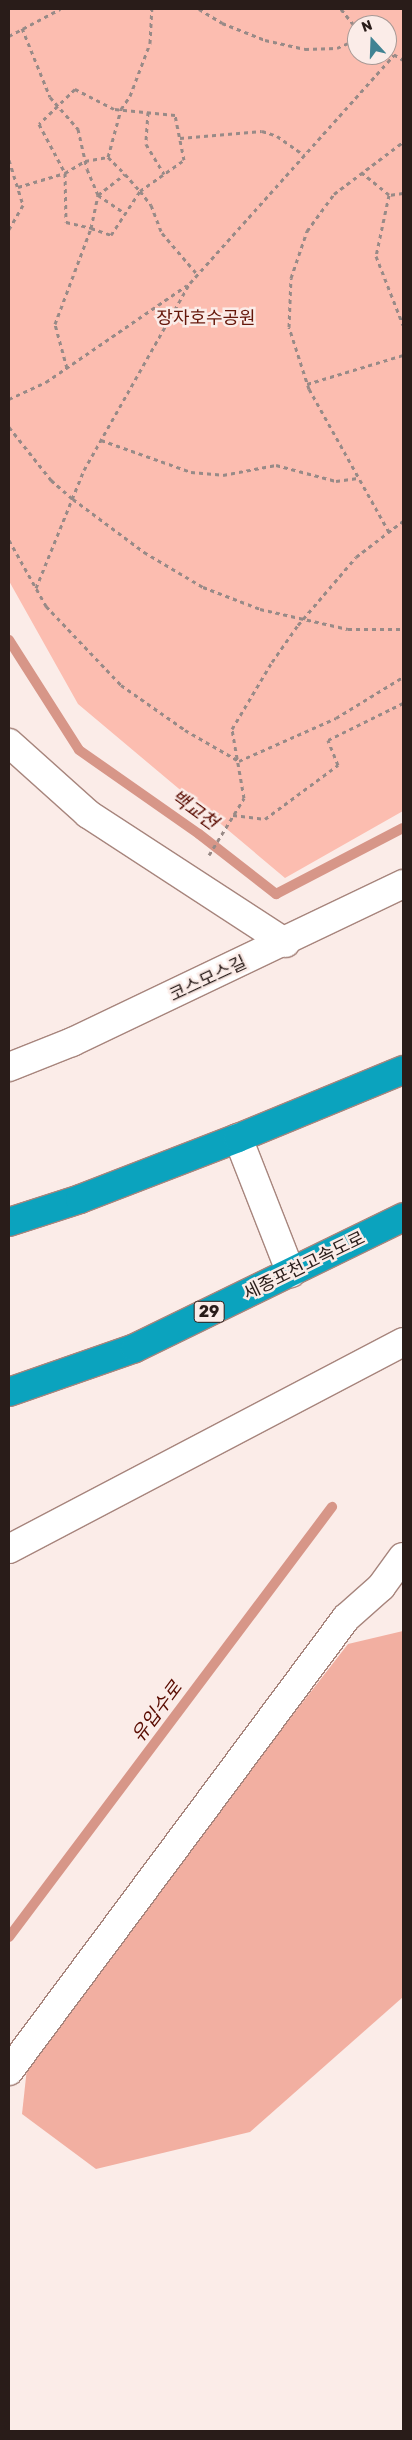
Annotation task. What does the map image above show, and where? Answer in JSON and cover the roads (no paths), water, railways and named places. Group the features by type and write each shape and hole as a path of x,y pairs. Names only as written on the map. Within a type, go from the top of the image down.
{"highway":[{"path":"9,1222 80,1199 238,1138 403,1070"},
{"name":"세종포천고속도로","path":"9,1392 135,1348 403,1217"}],"street":[{"path":"9,743 88,814 286,943"},
{"name":"코스모스길","path":"9,1066 72,1042 286,943 403,884"},
{"path":"238,1138 291,1273"},
{"path":"9,1549 403,1342"},
{"path":"9,2072 346,1618 381,1587 403,1556"}],"waterway":[{"name":"백교천","path":"9,640 79,750 199,834 276,894 403,828"},
{"name":"유입수로","path":"9,1937 332,1507"}],"park label":[{"name":"장자호수공원","path":"206,318"}]}
